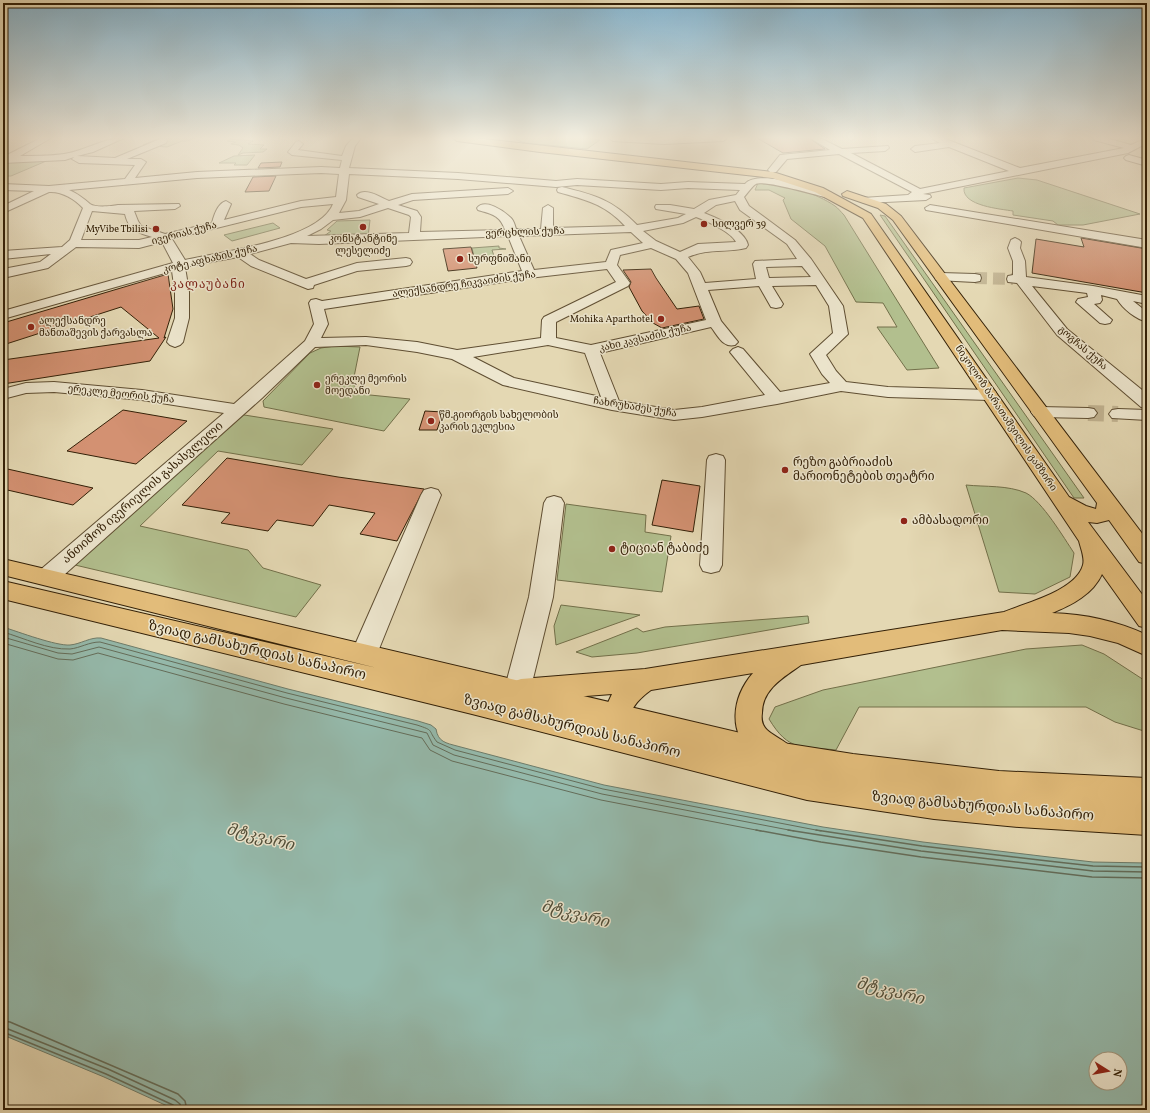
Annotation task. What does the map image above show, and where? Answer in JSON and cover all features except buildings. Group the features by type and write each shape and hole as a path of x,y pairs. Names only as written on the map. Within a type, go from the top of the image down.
{"main road":[{"path":"816,190 866,208"},
{"path":"827,190 866,208"},
{"path":"866,208 866,214 880,211 900,216 941,277 1106,501 1144,550"},
{"name":"ნიკოლოზ ბარათაშვილის გამზირი","path":"866,208 1061,500 1147,619"},
{"path":"1061,500 1077,511 1099,516 1107,511 1106,501"},
{"path":"517,691 645,680 1002,621 1062,599 1083,583 1089,576 1094,565 1089,539"},
{"name":"ზვიად გამსახურდიას სანაპირო","path":"3,567 517,691 613,725 800,784 854,795 921,804 1058,816 1147,820"},
{"name":"ზვიად გამსახურდიას სანაპირო","path":"3,590 613,725 783,756 852,768 991,784 1147,792"},
{"path":"1002,621 1068,623 1090,626 1124,635 1147,646"},
{"path":"783,756 763,745 756,738 749,725 747,713 750,700 767,675 794,655"},
{"path":"613,725 624,697 645,680"}],"street":[{"path":"3,210 47,190"},
{"path":"55,190 62,191 83,202 88,208"},
{"name":"კოტე აფხაზის ქუჩა","path":"3,315 180,265 240,253 291,239 316,227 329,217 337,209 341,200 342,190"},
{"path":"329,217 360,214 412,197 503,190"},
{"path":"566,190 600,201 621,215 634,229 652,244 680,256 694,272 714,322 776,399"},
{"path":"746,190 739,197 744,208 791,242 807,262 836,306 841,334 818,354 830,374 842,386"},
{"path":"806,190 828,195"},
{"path":"902,190 912,196 925,197 942,195 959,190"},
{"path":"924,208 941,206 942,195"},
{"path":"866,208 912,196 942,195 982,217"},
{"path":"362,196 389,204 401,211 413,213 416,217 414,236"},
{"path":"912,196 905,201 909,204 924,208 1147,244"},
{"name":"ვერცხლის ქუჩა","path":"291,239 319,240 512,232 634,229 679,222 686,219 705,201 739,197"},
{"name":"ივერიას ქუჩა","path":"3,255 70,246 139,244 301,204 341,200"},
{"path":"217,225 219,216 226,204"},
{"path":"88,208 175,206"},
{"path":"660,207 681,209 705,216 725,227 742,242 742,244 698,248 680,256"},
{"path":"3,274 44,265 70,246 88,208"},
{"path":"118,208 130,212 132,221 137,228 166,238 179,261 180,265 178,271 182,292 182,318 175,342"},
{"path":"482,208 492,209 507,220 529,274"},
{"path":"547,231 548,208"},
{"path":"1014,242 1014,248 1018,261 1017,279 1093,290 1147,300"},
{"path":"548,341 549,320 623,283 611,265 615,253 652,244"},
{"path":"240,253 255,263 307,284 341,271 363,266 406,262"},
{"path":"776,304 763,282 758,264 807,262"},
{"name":"ალექსანდრე ჩიკვაიძის ქუჩა","path":"311,343 321,324 317,304 529,274 611,265"},
{"path":"941,277 975,278"},
{"name":"გოგჩას ქუჩა","path":"1017,279 1062,332 1147,403"},
{"path":"700,287 763,282 820,281"},
{"path":"1093,290 1094,300 1083,302 1105,320"},
{"path":"1123,296 1127,304 1147,318"},
{"name":"კახი კავსაძის ქუჩა","path":"457,355 548,341 591,350 714,322"},
{"name":"ჩახრუხაძეს ქუჩა","path":"311,343 366,341 417,347 457,355 509,382 612,405 674,415 702,412 842,386 888,392 990,395"},
{"path":"238,410 311,343"},
{"path":"591,350 612,405"},
{"name":"ერეკლე მეორის ქუჩა","path":"3,394 26,388 54,387 142,395 238,410"},
{"name":"ანთიმოზ ივერიელის გასასვლელი","path":"47,577 238,410"},
{"path":"1040,412 1088,414"},
{"path":"1118,414 1147,415"},
{"path":"711,565 716,460"},
{"path":"364,654 431,495"},
{"path":"517,691 541,597 554,503"}],"green space":[{"path":"755,190 801,190 828,201 835,206 844,215 939,368 907,370 877,327 897,327 883,303 856,302 825,246 791,219 783,200 785,198 769,190"},
{"path":"964,190 1067,190 1140,214 1083,225 1058,225 1053,221 1013,215 1013,211 983,206 969,199 965,194"},
{"path":"880,215 885,216 1084,498 1074,498"},
{"path":"370,220 368,237 320,239 331,231 327,230 337,221"},
{"path":"273,223 280,228 232,241 224,235"},
{"path":"499,246 499,248 506,249 492,250 495,259 475,261 472,248"},
{"name":"ერეკლე მეორის მოედანი","path":"335,346 360,347 353,382 356,389 370,395 410,399 384,431 264,407 263,401 310,353 321,348"},
{"path":"238,414 333,429 302,465 218,451 140,526 248,550 263,568 321,585 296,617 75,565"},
{"path":"966,485 1019,490 1032,497 1052,520 1074,553 1070,577 1035,594 999,592"},
{"path":"566,504 646,515 645,532 671,536 662,592 557,580"},
{"path":"561,605 640,615 556,645 554,626"},
{"path":"808,616 809,623 637,653 592,657 576,652 637,628 643,632 665,627"},
{"path":"1082,645 1104,654 1147,682 1147,732 1115,722 1086,707 859,707 836,750 805,747 790,742 776,730 769,719 775,707 823,690 1026,649"}],"water":[{"name":"მტკვარი","path":"3,627 64,645 101,638 288,689 418,721 431,725 436,729 439,737 449,744 604,785 823,827 923,842 1093,862 1147,863 1147,1110 176,1110 104,1077 3,1035"}],"tunnel":[{"path":"975,278 1013,279"},
{"path":"1088,413 1118,414"}],"place":[{"name":"სილვერ 39","path":"704,224"},
{"name":"კონსტანტინე ლესელიძე","path":"363,227"},
{"name":"MyVibe Tbilisi","path":"156,229"},
{"name":"სურფნიშანი","path":"460,259"},
{"name":"Mohika Aparthotel","path":"661,319"},
{"name":"ალექსანდრე მანთაშევის ქარვასლა","path":"31,327"},
{"name":"ერეკლე მეორის მოედანი","path":"317,385"},
{"name":"წმ.გიორგის სახელობის კარის ეკლესია","path":"431,421"},
{"name":"რეზო გაბრიაძის მარიონეტების თეატრი","path":"785,470"},
{"name":"ამბასადორი","path":"904,521"},
{"name":"ტიციან ტაბიძე","path":"612,549"}],"district":[{"name":"კალაუბანი","path":"208,285"}]}
